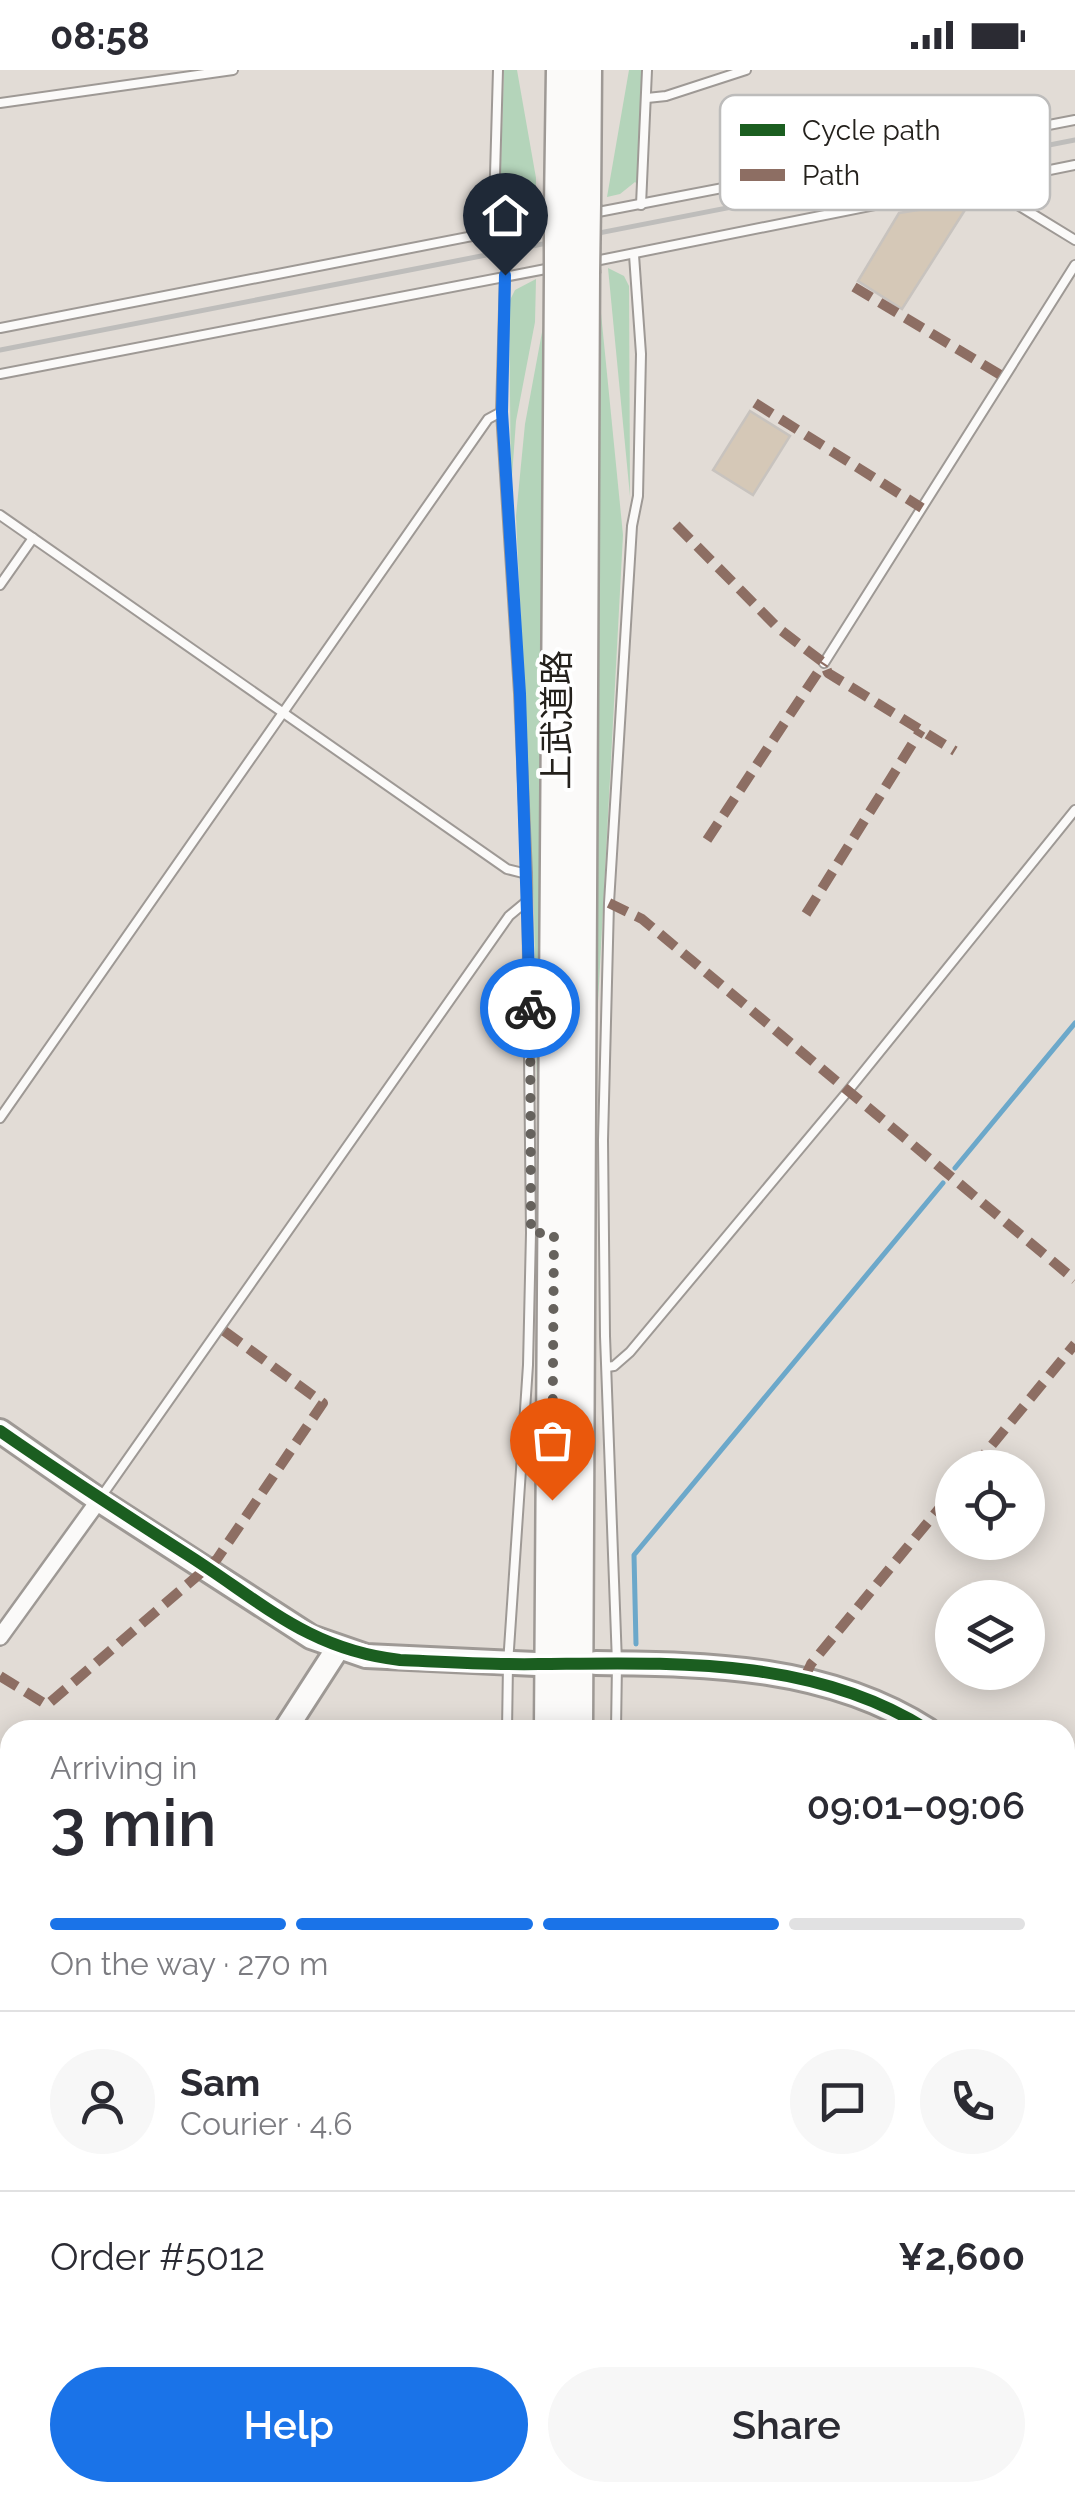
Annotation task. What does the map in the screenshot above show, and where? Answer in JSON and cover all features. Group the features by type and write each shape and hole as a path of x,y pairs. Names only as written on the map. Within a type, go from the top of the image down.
{"highway":[{"name":"上武道路","path":"562,70 572,206 567,1234 576,1720"},
{"name":"上武道路","path":"572,206 586,70"},
{"name":"上武道路","path":"550,1720 567,1234"}],"street":[{"path":"0,1431 280,1618 338,1648 400,1660 536,1664"},
{"path":"0,1638 99,1500"},
{"path":"291,1720 338,1648"},
{"path":"606,1663 727,1666 804,1679 870,1700 909,1720"}],"lane":[{"path":"0,103 233,70"},
{"path":"498,70 494,210 498,231"},
{"path":"642,205 648,70"},
{"path":"648,98 666,96 746,70"},
{"path":"1050,125 1075,120"},
{"path":"1050,170 1075,165"},
{"path":"0,328 720,190"},
{"path":"0,374 505,275 634,255 655,246 842,210"},
{"path":"1026,210 1075,240"},
{"path":"507,1720 528,1365 567,1234 610,904 632,526 638,496 640,354 634,255"},
{"path":"824,663 1075,265"},
{"path":"505,275 502,412 527,901 567,1234 607,1367 606,1663 615,1720"},
{"path":"0,1118 488,419 502,412"},
{"path":"0,515 507,869 527,874"},
{"path":"0,585 33,538"},
{"path":"607,1367 630,1352 1075,810"},
{"path":"99,1500 510,916 527,901"}],"green space":[{"path":"504,70 517,70 536,178 536,210 517,210 508,194 500,193"},
{"path":"629,70 641,70 641,172 638,185 635,182 620,194 607,197"},
{"path":"608,268 624,276 629,286 630,496"},
{"path":"536,279 535,322 516,421 511,490 509,302 515,290"},
{"path":"600,303 623,535 592,1115"},
{"path":"545,316 537,1092 534,910 516,516 525,424"}],"building":[{"path":"965,210 902,309 858,281 899,213"},
{"path":"750,411 790,436 753,495 713,470"}],"waterway":[{"path":"955,1168 1075,1023"},
{"path":"636,1644 634,1555 943,1183"}],"railway":[{"path":"1050,145 1075,140"},
{"path":"0,350 720,209"}],"marked path":[{"path":"854,287 1004,377"},
{"path":"755,403 922,508"},
{"path":"676,525 778,628 824,663 828,673 955,751"},
{"path":"707,840 824,663"},
{"path":"806,914 921,730"},
{"path":"609,903 642,919 1075,1280"},
{"path":"0,1676 47,1705 217,1559 323,1403 220,1328"},
{"path":"988,1450 1075,1344"},
{"path":"804,1679 811,1664 935,1514"}],"cycle path":[{"path":"0,1431 265,1608 314,1635 368,1655 504,1664 639,1663 740,1669 837,1688 909,1720"}],"way so far":[{"path":"530,1008 531,1233 554,1233 552,1500"}],"route":[{"path":"505,275 505,504 520,694 530,1008"}]}
